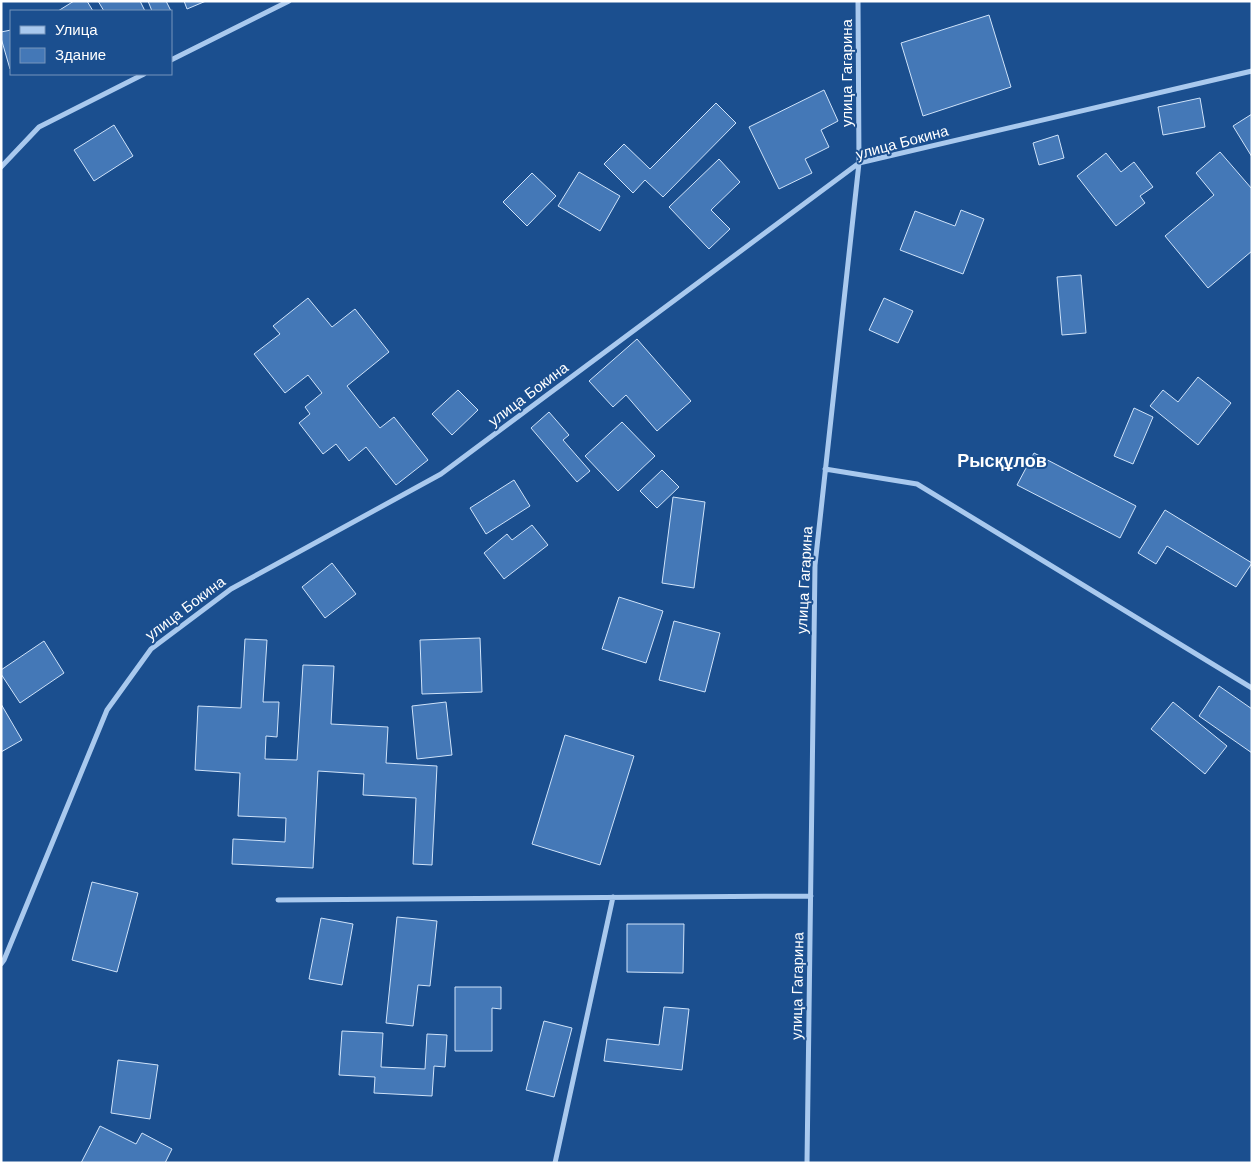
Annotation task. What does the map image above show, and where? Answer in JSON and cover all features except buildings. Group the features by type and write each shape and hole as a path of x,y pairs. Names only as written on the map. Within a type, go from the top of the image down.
{"street":[{"path":"172,60 289,1"},
{"name":"улица Гагарина","path":"807,1163 815,565 859,163 858,1"},
{"name":"улица Бокина","path":"1,964 8,951 106,710 151,648 231,588 441,474 859,163 1252,70"},
{"path":"1,167 39,127 142,75"},
{"path":"826,469 917,484 1252,688"},
{"path":"278,900 811,896"},
{"path":"555,1163 613,897"}],"district":[{"name":"Рысқұлов","path":"1002,461"}]}
